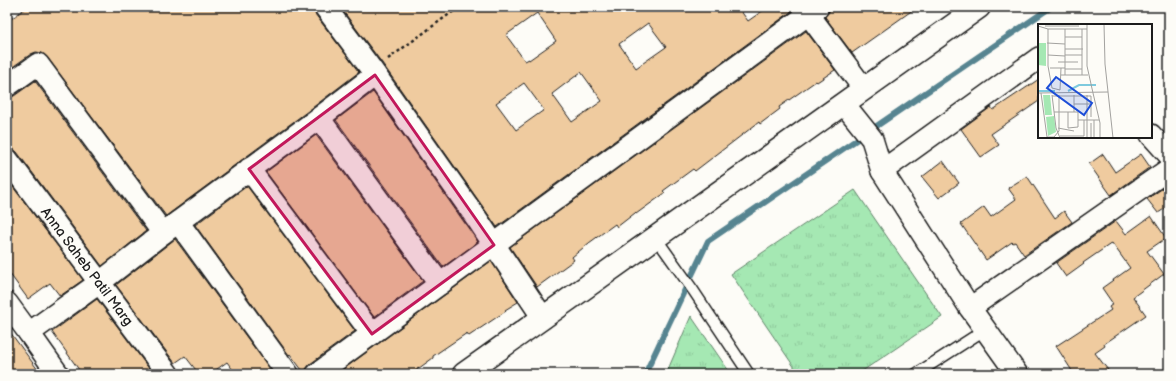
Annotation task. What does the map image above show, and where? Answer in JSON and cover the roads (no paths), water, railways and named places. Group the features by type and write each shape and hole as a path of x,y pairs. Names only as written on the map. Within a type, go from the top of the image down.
{"main road":[{"path":"464,374 543,318 661,245 847,107 864,89 979,7"}],"street":[{"path":"325,7 374,72 477,219 543,318"},
{"path":"317,374 494,245 810,9 864,89"},
{"path":"882,170 1038,59"},
{"path":"7,86 38,64 171,227 288,374"},
{"path":"29,333 99,283 171,227 319,118 374,72"},
{"path":"847,107 872,139 882,170 970,308 1017,374"},
{"path":"319,118 440,284"},
{"path":"1152,136 1169,155"},
{"name":"Anna Saheb Patil Marg","path":"7,159 168,374"},
{"path":"249,169 372,334"},
{"path":"970,308 1169,169"},
{"path":"7,303 58,374"}],"lane":[{"path":"661,245 749,374"},
{"path":"916,374 986,329"}],"waterway":[{"path":"645,374 708,241 1051,7"}]}
